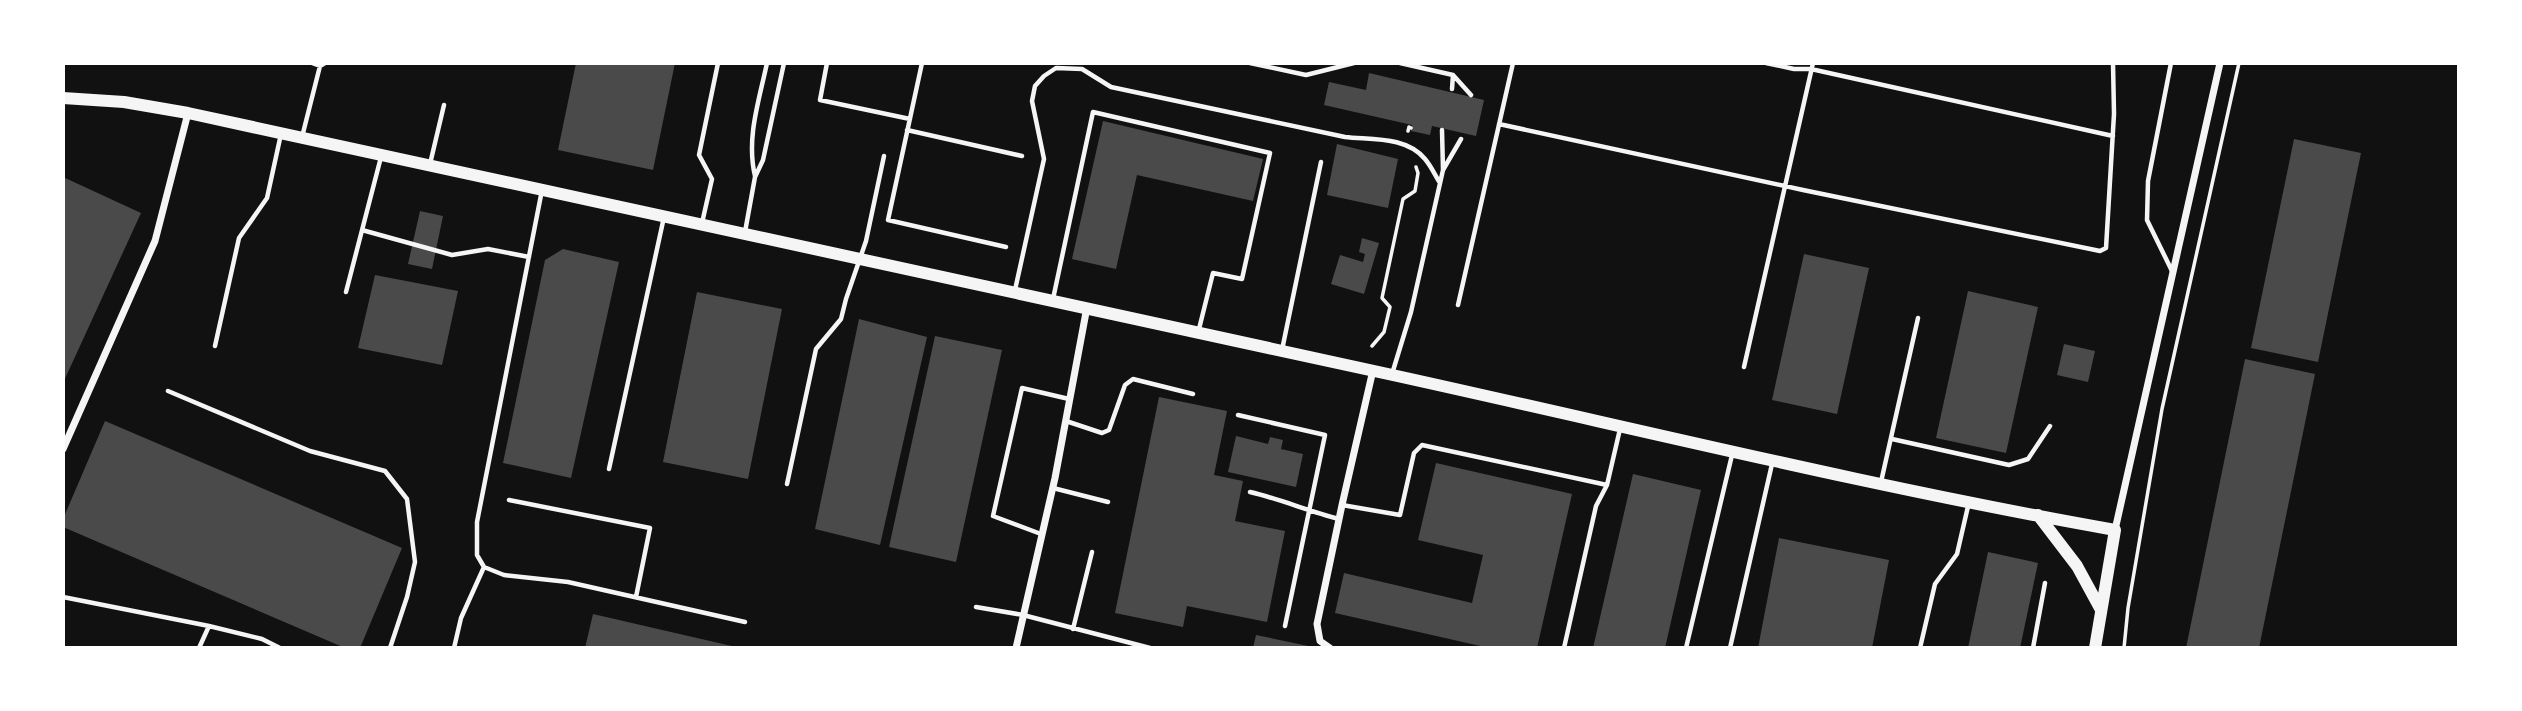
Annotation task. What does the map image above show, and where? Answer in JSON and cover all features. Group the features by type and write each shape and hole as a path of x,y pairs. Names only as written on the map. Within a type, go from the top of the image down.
{"street":[{"path":"2095,648 2115,530 2220,63"},
{"path":"63,97 124,102 302,137 1087,307 1732,451 2115,530"},
{"path":"63,449 155,241 188,113"},
{"path":"1016,648 1052,487 1087,307"},
{"path":"1331,648 1320,642 1317,624 1373,370"},
{"path":"2038,515 2077,566 2101,610"}],"lane":[{"path":"302,137 323,64 312,63"},
{"path":"702,224 712,179 699,155 718,63"},
{"path":"755,177 751,142 767,63"},
{"path":"745,233 755,177 763,160 784,63"},
{"path":"827,63 820,100 910,119"},
{"path":"922,63 888,220 1006,247"},
{"path":"1250,63 1306,75 1354,63"},
{"path":"1400,63 1453,75 1471,95"},
{"path":"1458,305 1513,63"},
{"path":"1766,63 1794,69 1812,66 2113,136"},
{"path":"1499,124 2100,251 2106,248 2113,136 2113,63"},
{"path":"2171,63 2148,181 2147,220 2173,272"},
{"path":"1744,366 1812,66"},
{"path":"1014,292 1044,159 1031,101 1035,86 1056,68 1082,69 1111,87 1345,137 1377,138 1405,144 1426,159 1440,183"},
{"path":"1451,89 1453,75"},
{"path":"430,165 444,105"},
{"path":"1053,300 1093,112 1270,153 1242,279 1213,273 1198,332"},
{"path":"908,130 1022,156"},
{"path":"1392,374 1410,312 1443,170 1442,130"},
{"path":"215,346 239,238 267,198 281,133"},
{"path":"1443,170 1461,139"},
{"path":"346,292 381,156"},
{"path":"788,484 816,349 841,319 866,241 884,156"},
{"path":"1282,351 1321,162"},
{"path":"542,190 477,522 477,555 484,567 504,575 568,582 745,622"},
{"path":"609,469 664,216"},
{"path":"362,230 452,255 488,249 529,257"},
{"path":"1881,483 1918,318"},
{"path":"1065,421 1102,432 1109,430 1125,385 1133,379 1193,394"},
{"path":"1041,534 993,516 1022,388 1069,399"},
{"path":"168,391 310,451 385,471 407,499 415,562 390,648"},
{"path":"1238,415 1325,435 1284,626"},
{"path":"1564,648 1596,506 1607,485 1620,426"},
{"path":"1892,439 2009,466 2028,459 2050,426"},
{"path":"1342,505 1399,515 1414,453 1422,445 1607,485"},
{"path":"1686,648 1732,451"},
{"path":"1730,648 1773,459"},
{"path":"1052,487 1108,502"},
{"path":"1250,492 1285,500 1310,512 1339,519"},
{"path":"509,500 650,528 636,597"},
{"path":"1920,648 1935,584 1957,554 1969,502"},
{"path":"1073,629 1092,552"},
{"path":"454,648 461,618 484,567"},
{"path":"2033,648 2045,583"},
{"path":"63,597 209,626 262,639 280,648"},
{"path":"976,607 1023,615 1150,648"},
{"path":"199,648 209,626"}],"path":[{"path":"2124,648 2162,409 2239,63"},
{"path":"1372,346 1384,332 1390,307 1382,298 1403,199 1415,191 1418,173 1412,160"}],"building":[{"path":"576,63 675,63 653,170 558,150"},
{"path":"1369,73 1484,100 1476,136 1432,126 1430,135 1411,131 1412,125 1324,105 1329,82 1366,90"},
{"path":"1103,121 1263,159 1253,201 1137,175 1116,269 1072,259"},
{"path":"2294,139 2361,153 2318,362 2251,348"},
{"path":"1337,144 1398,159 1388,208 1327,195"},
{"path":"63,177 141,213 63,383"},
{"path":"420,211 443,216 432,269 408,264"},
{"path":"1362,238 1379,243 1364,294 1331,284 1340,255 1363,262 1365,254 1359,252"},
{"path":"563,249 619,262 571,478 503,463 545,260"},
{"path":"1804,254 1869,268 1837,414 1772,400"},
{"path":"375,275 458,291 442,365 358,348"},
{"path":"1968,291 2038,307 2006,453 1936,438"},
{"path":"697,292 782,309 748,479 663,462"},
{"path":"859,319 927,337 880,545 815,529"},
{"path":"935,336 1002,350 956,562 889,547"},
{"path":"2064,344 2095,351 2088,382 2057,375"},
{"path":"2245,359 2315,374 2259,648 2186,648"},
{"path":"1159,397 1227,411 1214,475 1243,481 1235,521 1285,531 1267,622 1187,606 1183,627 1115,613"},
{"path":"105,421 402,548 360,648 345,648 63,527 63,519"},
{"path":"1236,436 1268,444 1270,437 1283,440 1281,449 1303,454 1296,487 1228,472"},
{"path":"1436,463 1572,494 1537,648 1489,648 1335,613 1344,573 1472,603 1483,555 1418,540"},
{"path":"1633,474 1701,490 1665,648 1593,648"},
{"path":"1779,538 1889,560 1872,648 1758,648"},
{"path":"1988,552 2038,563 2020,648 1968,648"},
{"path":"593,614 736,647 736,648 585,648"},
{"path":"1256,635 1313,647 1313,648 1253,648"}]}
